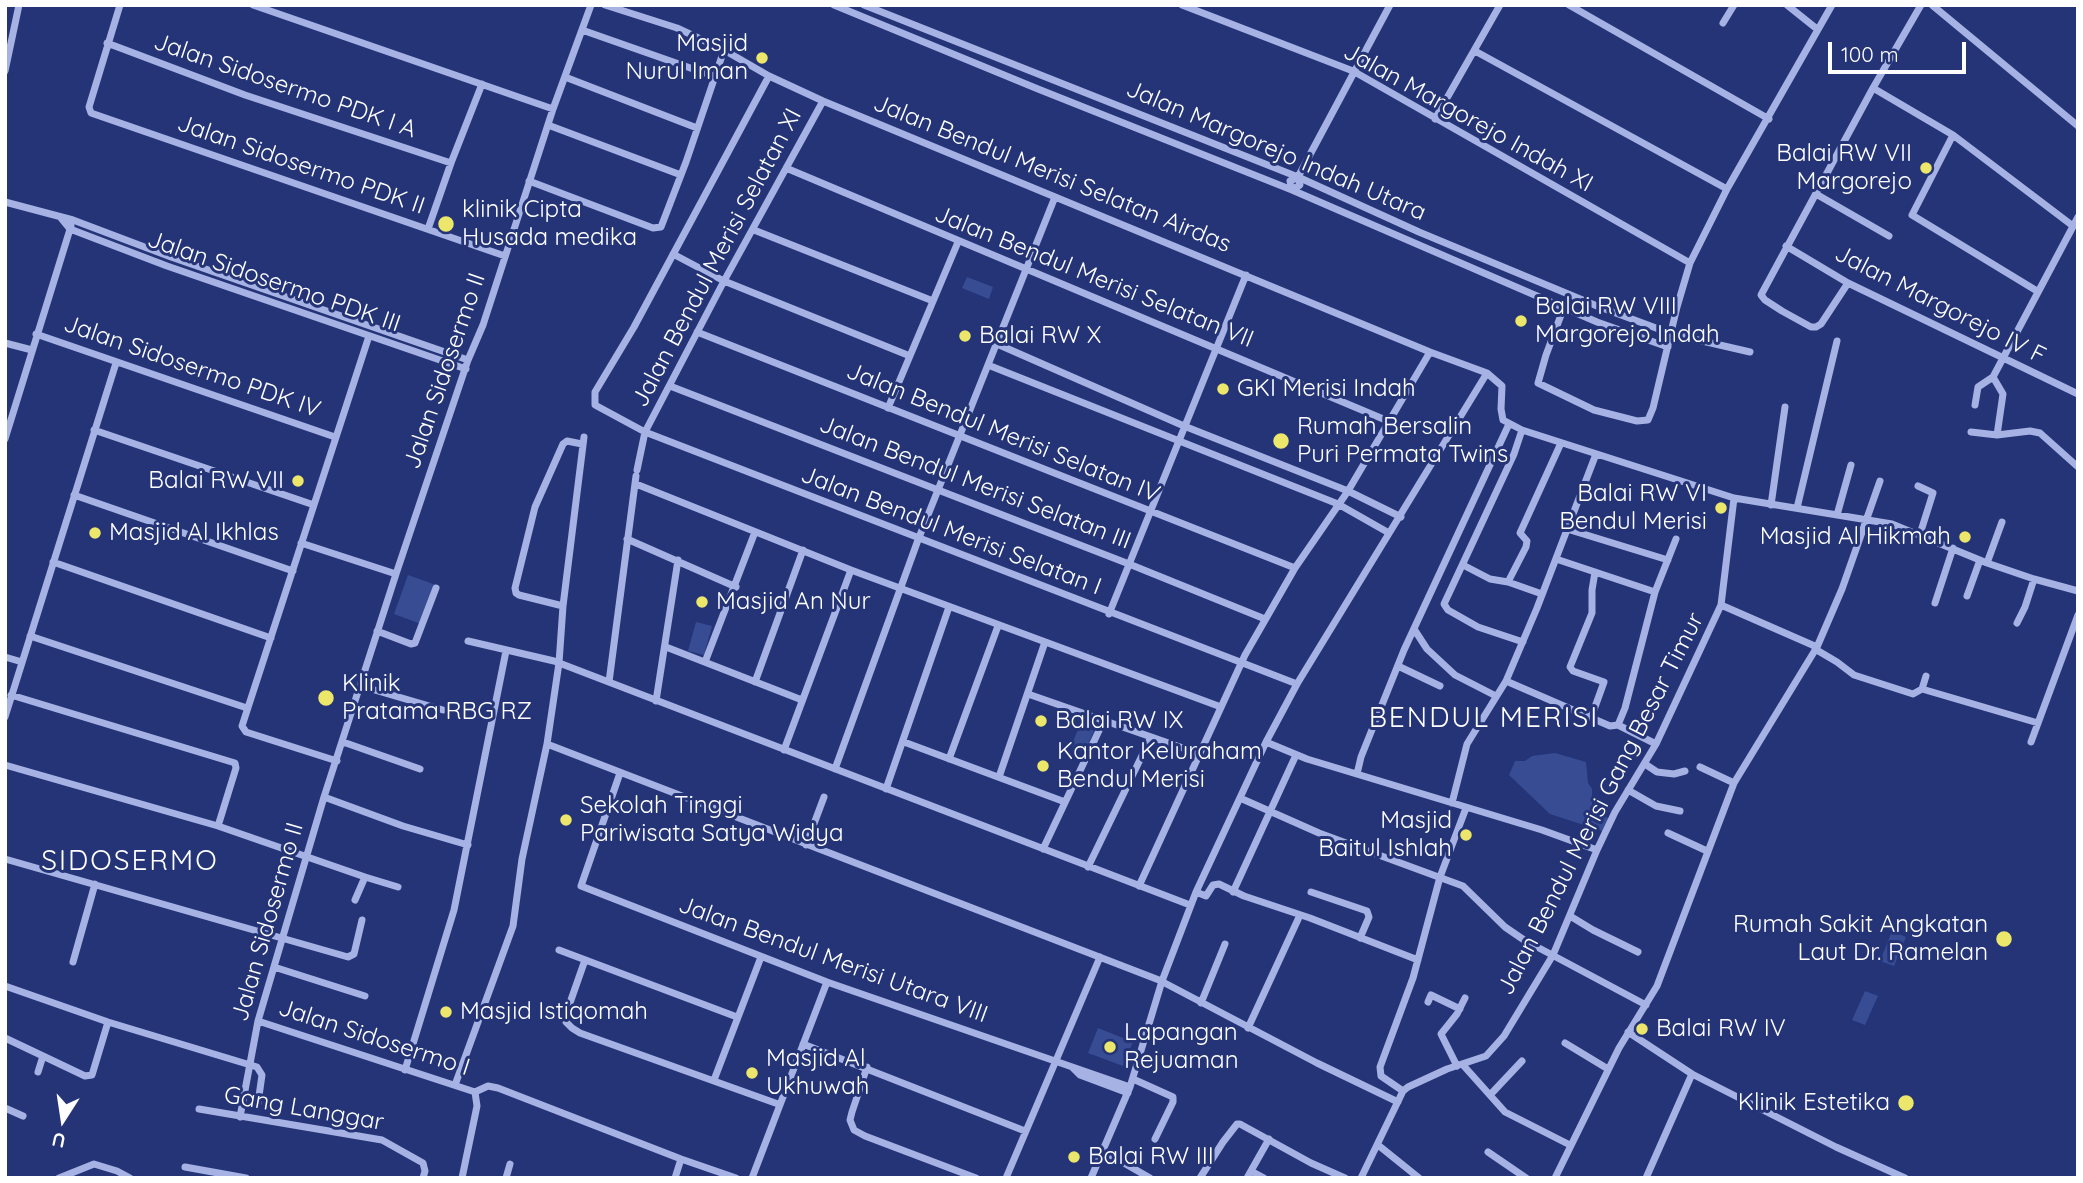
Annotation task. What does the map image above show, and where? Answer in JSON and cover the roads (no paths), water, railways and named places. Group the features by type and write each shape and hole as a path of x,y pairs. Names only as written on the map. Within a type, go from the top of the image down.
{"street":[{"path":"5,71 19,5"},
{"path":"107,43 120,5"},
{"path":"253,5 284,12 553,108"},
{"path":"579,5 590,7"},
{"name":"Jalan Bendul Merisi Selatan Airdas","path":"605,5 677,28 823,101 1430,352 1488,373"},
{"name":"Jalan Margorejo Indah Utara","path":"834,5 1292,190 1597,322 1668,347"},
{"name":"Jalan Margorejo Indah Utara","path":"864,5 1298,177 1419,232 1672,334 1750,352"},
{"name":"Jalan Margorejo Indah XI","path":"1182,5 1353,71 1690,263"},
{"path":"1292,190 1290,181 1298,177 1390,5"},
{"path":"1435,119 1500,5"},
{"path":"1569,5 1769,118"},
{"path":"1724,23 1734,5"},
{"path":"1787,5 1817,29"},
{"path":"1564,307 1538,381 1540,385 1594,410 1637,421 1648,420 1690,263 1727,190 1832,5"},
{"path":"1848,283 1821,324 1816,327 1811,327 1761,296 1786,246 1921,5"},
{"path":"1932,5 2078,126"},
{"name":"Jalan Sidosermo II","path":"240,1117 258,1021 324,797 468,360 483,325 553,108 590,7"},
{"path":"582,30 716,77"},
{"name":"Jalan Sidosermo PDK I A","path":"107,43 255,99 452,163"},
{"name":"Jalan Sidosermo PDK II","path":"107,43 89,107 93,114 505,256"},
{"path":"529,181 658,228 663,224 724,50"},
{"path":"1475,51 1727,190"},
{"path":"769,76 673,254 724,281 910,356"},
{"path":"565,77 697,128"},
{"path":"428,229 482,84"},
{"path":"1874,88 1953,135 2073,226"},
{"name":"Jalan Bendul Merisi Selatan XI","path":"609,682 627,539 645,432 823,101"},
{"path":"548,125 681,175"},
{"path":"1953,135 1913,211 1913,216 2037,291"},
{"name":"Jalan Bendul Merisi Selatan VII","path":"786,168 1388,421"},
{"path":"1816,194 1889,236"},
{"path":"835,769 918,540 1055,197"},
{"name":"Jalan Sidosermo PDK III","path":"5,202 73,220 171,257 468,360"},
{"path":"1975,405 1979,385 1993,377 2078,217"},
{"path":"61,218 70,229"},
{"path":"5,439 73,220"},
{"name":"Jalan Sidosermo PDK III","path":"70,229 167,267 466,369"},
{"path":"754,230 933,301"},
{"path":"888,408 958,242"},
{"name":"Jalan Margorejo IV F","path":"1786,246 1848,283 2078,394"},
{"name":"Jalan Bendul Merisi Selatan I","path":"673,254 595,392 595,405 645,432 1109,614 1297,684"},
{"path":"167,267 171,257"},
{"path":"1109,614 1246,275"},
{"path":"1550,301 1554,287"},
{"path":"326,322 330,312"},
{"path":"337,761 246,732 242,726 335,437 372,337 379,328"},
{"name":"Jalan Bendul Merisi Selatan IV","path":"697,332 1295,568"},
{"name":"Jalan Sidosermo PDK IV","path":"36,334 335,437"},
{"path":"1797,508 1837,341"},
{"path":"5,343 32,350"},
{"path":"997,344 1184,426 1348,491 1401,517"},
{"path":"1139,886 1245,654 1295,568 1348,491 1430,352"},
{"path":"5,717 116,363"},
{"path":"988,365 1338,504 1389,533"},
{"path":"1091,1178 1130,1087 1162,981 1196,892 1266,742 1297,684 1488,373 1502,386 1500,409 1506,423 1522,430 1734,498 1892,524 1984,561 2078,591"},
{"path":"1993,377 2003,394 1997,435"},
{"name":"Jalan Bendul Merisi Selatan III","path":"670,386 1265,619"},
{"path":"1771,505 1785,407"},
{"path":"1357,774 1361,757 1398,666 1506,423"},
{"path":"94,430 314,505"},
{"path":"1522,430 1514,454 1444,603 1448,610 1483,629 1523,642"},
{"path":"1970,432 1997,435 2030,431 2040,433 2078,467"},
{"path":"455,1085 510,940 522,859 547,744 552,661 563,606 579,441 564,443 535,507 521,556 515,590 519,595 563,606"},
{"path":"1508,582 1526,547 1527,541 1520,533 1561,443"},
{"path":"1452,803 1467,744 1506,681 1596,454"},
{"path":"1837,515 1851,465"},
{"path":"636,477 755,532 851,570 1221,707"},
{"path":"1555,1178 1608,1069 1657,986 1734,783 1816,648 1843,589 1880,481"},
{"path":"1918,486 1930,490 1933,495 1920,534"},
{"path":"74,495 293,571"},
{"name":"Jalan Bendul Merisi Gang Besar Timur","path":"1403,1091 1423,1080 1486,1056 1498,1044 1553,955 1597,850 1656,744 1721,605 1734,498"},
{"path":"1967,596 2002,522"},
{"path":"1567,529 1668,560"},
{"path":"705,662 755,532"},
{"path":"627,539 736,586"},
{"path":"1614,725 1625,708 1655,592 1676,539"},
{"path":"301,543 396,574"},
{"path":"1935,603 1953,548"},
{"path":"755,682 803,550"},
{"path":"1556,559 1655,592"},
{"path":"656,701 678,560"},
{"path":"52,562 271,638"},
{"path":"1463,565 1490,579 1508,582 1542,594"},
{"path":"784,750 851,570"},
{"path":"1591,718 1604,682 1573,671 1570,666 1592,613 1595,572"},
{"path":"2017,623 2034,579"},
{"path":"377,631 411,644 415,643 436,588"},
{"path":"1721,605 1816,648 1854,675 1913,694 1922,689 1926,676"},
{"path":"886,789 949,607"},
{"path":"2031,742 2078,615"},
{"path":"949,759 998,626"},
{"path":"1414,629 1427,649 1455,675 1494,695"},
{"path":"30,636 247,708"},
{"path":"468,641 552,661 1191,905"},
{"path":"999,778 1045,642"},
{"path":"666,647 802,700"},
{"path":"405,1070 454,910 506,651"},
{"path":"5,657 22,662"},
{"path":"1398,666 1440,687"},
{"path":"1506,681 1656,744"},
{"path":"361,686 443,710"},
{"path":"1922,689 2038,723"},
{"path":"1028,694 1200,754"},
{"path":"11,695 236,764 218,826"},
{"path":"1044,849 1104,720"},
{"path":"1088,867 1152,737"},
{"path":"343,742 420,769"},
{"path":"904,742 1065,802"},
{"path":"1266,742 1296,755 1542,830 1597,850"},
{"path":"547,744 1162,981 1248,1028 1398,1102"},
{"path":"1233,892 1296,755"},
{"path":"1645,764 1657,772 1674,774 1685,771"},
{"path":"5,765 218,826 398,887"},
{"path":"1700,767 1734,783"},
{"name":"Jalan Bendul Merisi Utara VIII","path":"620,773 581,886 827,982 1073,1068 1080,1075 1173,1097 1155,1139"},
{"path":"1628,790 1649,804 1681,811"},
{"path":"324,797 394,823 468,845"},
{"path":"806,845 824,797"},
{"path":"1240,798 1320,833 1464,887 1505,927 1524,940 1646,1005"},
{"path":"1361,1178 1403,1091 1383,1078 1380,1070 1418,960 1440,877 1466,808"},
{"path":"1668,833 1707,851"},
{"path":"5,859 350,957 354,954 362,920"},
{"path":"355,900 365,877"},
{"path":"73,962 95,884"},
{"path":"1196,892 1206,896 1213,885 1217,884 1418,960"},
{"path":"1311,891 1367,911 1369,917 1360,938"},
{"path":"1248,1028 1300,915"},
{"path":"1570,915 1593,930 1639,952"},
{"path":"1202,1003 1225,944"},
{"path":"559,950 737,1017"},
{"path":"714,1080 761,957"},
{"path":"1006,1178 1100,957"},
{"path":"585,960 565,1017 572,1028 778,1104"},
{"path":"274,967 365,996"},
{"path":"752,1178 778,1104 827,982"},
{"path":"5,986 108,1022 249,1063 261,1072 258,1103"},
{"path":"1431,994 1460,1009"},
{"path":"1465,998 1441,1034 1460,1065 1505,1112 1570,1145"},
{"name":"Jalan Sidosermo I","path":"258,1021 475,1091 477,1106 462,1178"},
{"path":"5,1038 90,1076 94,1072 108,1022"},
{"path":"1628,1032 1692,1074 1905,1178"},
{"path":"803,1044 1025,1132"},
{"path":"1566,1044 1608,1069"},
{"path":"38,1072 43,1056"},
{"path":"1490,1095 1522,1061"},
{"path":"867,1068 850,1120 854,1130 976,1178"},
{"path":"1646,1178 1692,1074"},
{"path":"475,1091 488,1086 498,1088 736,1178"},
{"path":"5,1108 23,1115"},
{"name":"Gang Langgar","path":"199,1110 382,1140 423,1163 423,1178"},
{"path":"1200,1178 1237,1124 1242,1124 1311,1163 1345,1178"},
{"path":"1264,1178 1249,1174 1269,1139"},
{"path":"1378,1145 1419,1178"},
{"path":"1103,1151 1150,1178"},
{"path":"1488,1152 1526,1178"},
{"path":"675,1178 681,1159"},
{"path":"59,1178 94,1164 130,1178"},
{"path":"506,1178 510,1164"},
{"path":"185,1167 246,1178"}],"place":[{"name":"Masjid Nurul Iman","path":"762,58"},
{"name":"Balai RW VII Margorejo","path":"1926,168"},
{"name":"klinik Cipta Husada medika","path":"446,224"},
{"name":"Balai RW VIII Margorejo Indah","path":"1521,321"},
{"name":"Balai RW X","path":"965,336"},
{"name":"GKI Merisi Indah","path":"1223,389"},
{"name":"Rumah Bersalin Puri Permata Twins","path":"1281,441"},
{"name":"Balai RW VII","path":"298,481"},
{"name":"Balai RW VI Bendul Merisi","path":"1721,508"},
{"name":"Masjid Al Ikhlas","path":"95,533"},
{"name":"Masjid Al Hikmah","path":"1965,537"},
{"name":"Masjid An Nur","path":"702,602"},
{"name":"Klinik Pratama RBG RZ","path":"326,698"},
{"name":"Balai RW IX","path":"1041,721"},
{"name":"Kantor Keluraham Bendul Merisi","path":"1043,766"},
{"name":"Sekolah Tinggi Pariwisata Satya Widya","path":"566,820"},
{"name":"Masjid Baitul Ishlah","path":"1466,835"},
{"name":"Rumah Sakit Angkatan Laut Dr. Ramelan","path":"2004,939"},
{"name":"Masjid Istiqomah","path":"446,1012"},
{"name":"Balai RW IV","path":"1642,1029"},
{"name":"Lapangan Rejuaman","path":"1110,1047"},
{"name":"Masjid Al Ukhuwah","path":"752,1073"},
{"name":"Klinik Estetika","path":"1906,1103"},
{"name":"Balai RW III","path":"1074,1157"}],"district":[{"name":"BENDUL MERISI","path":"1484,719"},
{"name":"SIDOSERMO","path":"130,862"}]}
